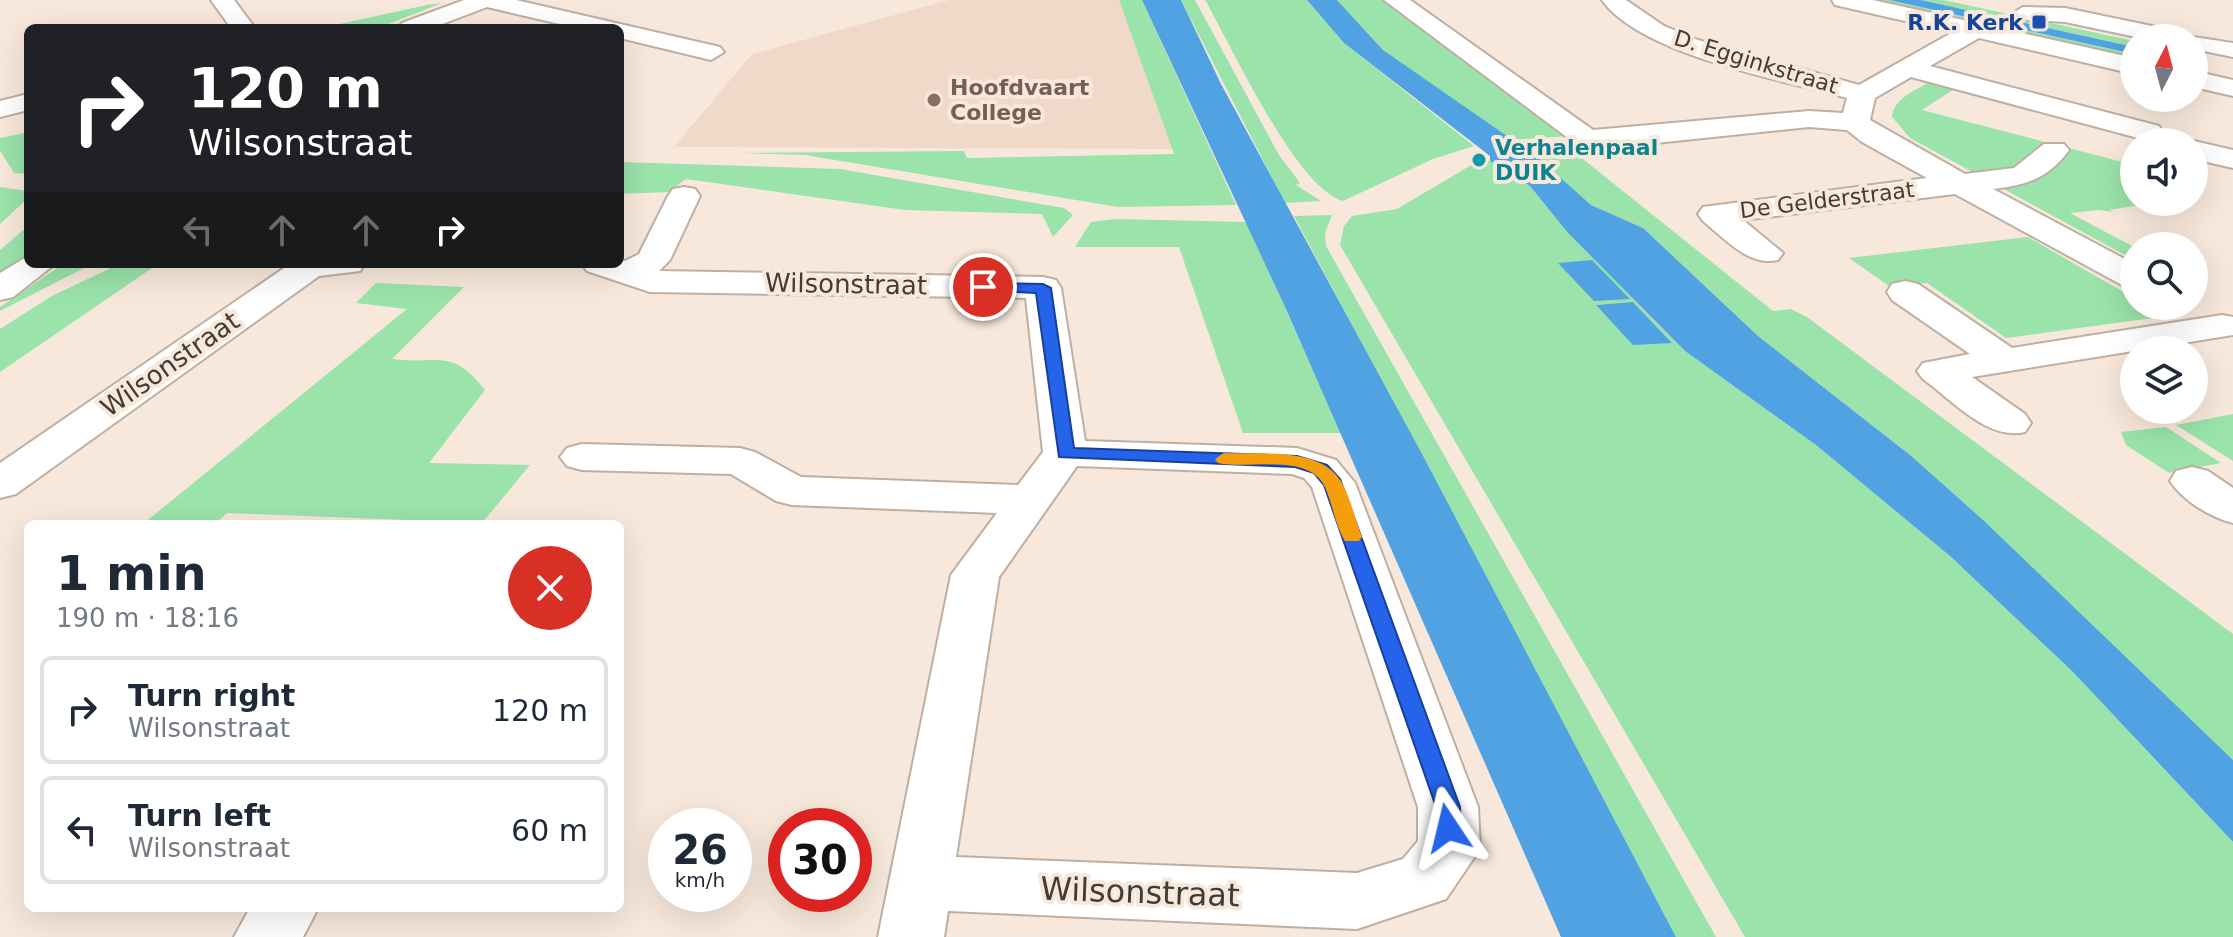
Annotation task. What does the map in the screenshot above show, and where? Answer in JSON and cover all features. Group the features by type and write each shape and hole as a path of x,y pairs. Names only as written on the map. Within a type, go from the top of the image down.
{"street":[{"path":"222,0 240,24"},
{"path":"421,24 486,0 571,24"},
{"path":"1395,0 1586,138 1608,139 1809,119 1858,108 1910,69 2004,12 2120,35"},
{"name":"D. Egginkstraat","path":"1613,0 1628,16 1681,42 1858,108"},
{"path":"1843,0 2065,15 2120,26"},
{"path":"2004,12 2120,60"},
{"path":"624,32 711,52"},
{"path":"2208,45 2233,50"},
{"path":"2208,54 2233,59"},
{"path":"1910,69 2134,128"},
{"path":"2208,82 2233,88"},
{"path":"0,109 24,103"},
{"path":"1858,108 1872,136 2120,270"},
{"path":"1956,182 2023,176 2054,150"},
{"path":"2208,153 2233,159"},
{"name":"De Gelderstraat","path":"1766,253 1714,214 1956,182"},
{"name":"Wilsonstraat","path":"624,267 653,260 684,196"},
{"path":"0,289 32,268"},
{"name":"Wilsonstraat","path":"0,484 307,268"},
{"name":"Wilsonstraat","path":"613,269 650,281 1043,288 1065,453 1297,461 1320,469 1333,483 1448,807 1449,849 1424,880 1358,919 922,883"},
{"path":"1905,292 2004,360"},
{"path":"2208,319 2227,329"},
{"path":"2010,423 1937,371 2227,329"},
{"path":"911,937 975,575 1065,453"},
{"path":"582,457 740,461 792,491 1030,500"},
{"path":"2192,481 2233,509"},
{"path":"267,937 283,912"}],"shaded area":[{"name":"Hoofdvaart College","path":"949,0 1119,0 1174,149 674,147 752,54"}],"green space":[{"path":"1119,0 1142,0 1236,205 1118,207 805,155 741,153 964,151 967,158 1174,154"},
{"path":"1181,0 1195,0 1279,155 1300,183 1296,185 1321,201 1285,203"},
{"path":"1205,0 1307,0 1344,43 1474,146 1433,159 1343,201 1325,190 1305,170 1286,144"},
{"path":"1337,0 1383,0 1571,136 1509,140 1383,50"},
{"path":"1856,0 1889,0 2120,51 2120,60"},
{"path":"1921,0 1943,0 2120,38 2120,44"},
{"path":"442,3 388,24 339,24"},
{"path":"1933,80 1959,86 1922,110 2120,161 2120,208 2109,210 2113,212 2070,213 2120,240 2120,252 1910,138 1892,117 1897,104"},
{"path":"24,133 24,174 14,173 0,151 0,138"},
{"path":"1527,151 1574,152 1773,311 1791,309 1807,317 2233,634 2233,760 1910,455 1758,336 1643,228 1591,205"},
{"path":"1490,161 1530,186 1568,233 1685,351 1816,445 1950,556 2072,671 2233,842 2233,937 1745,937 1340,245 1344,226 1352,216 1397,209 1473,164","holes":["1633,302 1671,343 1597,305"]},
{"path":"624,162 840,169 1064,208 1073,215 1053,237 1042,214 905,210 686,179 668,192 624,194"},
{"path":"0,187 24,190 24,202 0,224"},
{"path":"1332,215 1325,233 1326,246 1716,937 1676,937 1294,216"},
{"path":"1116,219 1247,222 1341,433 1243,433 1179,247 1075,247 1091,222"},
{"path":"24,229 24,259 0,274 0,250"},
{"path":"2028,237 2120,290 2120,320 2138,320 2006,338 1927,283 1889,286 1849,258"},
{"path":"57,268 84,268 0,311 0,307"},
{"path":"111,268 152,268 0,372 0,329 52,296"},
{"path":"376,283 464,287 392,359 453,363 463,368 485,390 429,463 530,465 484,520 227,513 219,520 148,520 407,309 356,303"},
{"path":"2233,414 2233,461 2176,425 2208,424 2208,419"},
{"path":"2166,427 2221,463 2169,473 2126,445 2121,432"}],"water":[{"path":"1142,0 1181,0 1221,84 1422,454 1676,937 1561,937 1286,309"},
{"path":"1307,0 1337,0 1383,50 1537,157 1591,205 1643,228 1758,336 1910,455 1983,520 2233,760 2233,842 2072,671 1950,556 1816,445 1685,351 1568,233 1530,186 1490,161 1490,156 1344,43"},
{"path":"1889,0 1921,0 2120,44 2120,51"},
{"path":"1592,260 1630,299 1594,301 1558,263"},
{"path":"1633,302 1672,343 1633,345 1596,305"}],"slow traffic":[{"path":"1224,459 1297,461 1320,469 1333,483 1352,537"}],"place":[{"name":"R.K. Kerk","path":"2039,22"},
{"name":"Hoofdvaart College","path":"934,100"},
{"name":"Verhalenpaal DUIK","path":"1479,160"}],"route":[{"path":"983,287 1043,288 1065,453 1297,461 1320,469 1333,483 1448,807 1448,828"}]}
